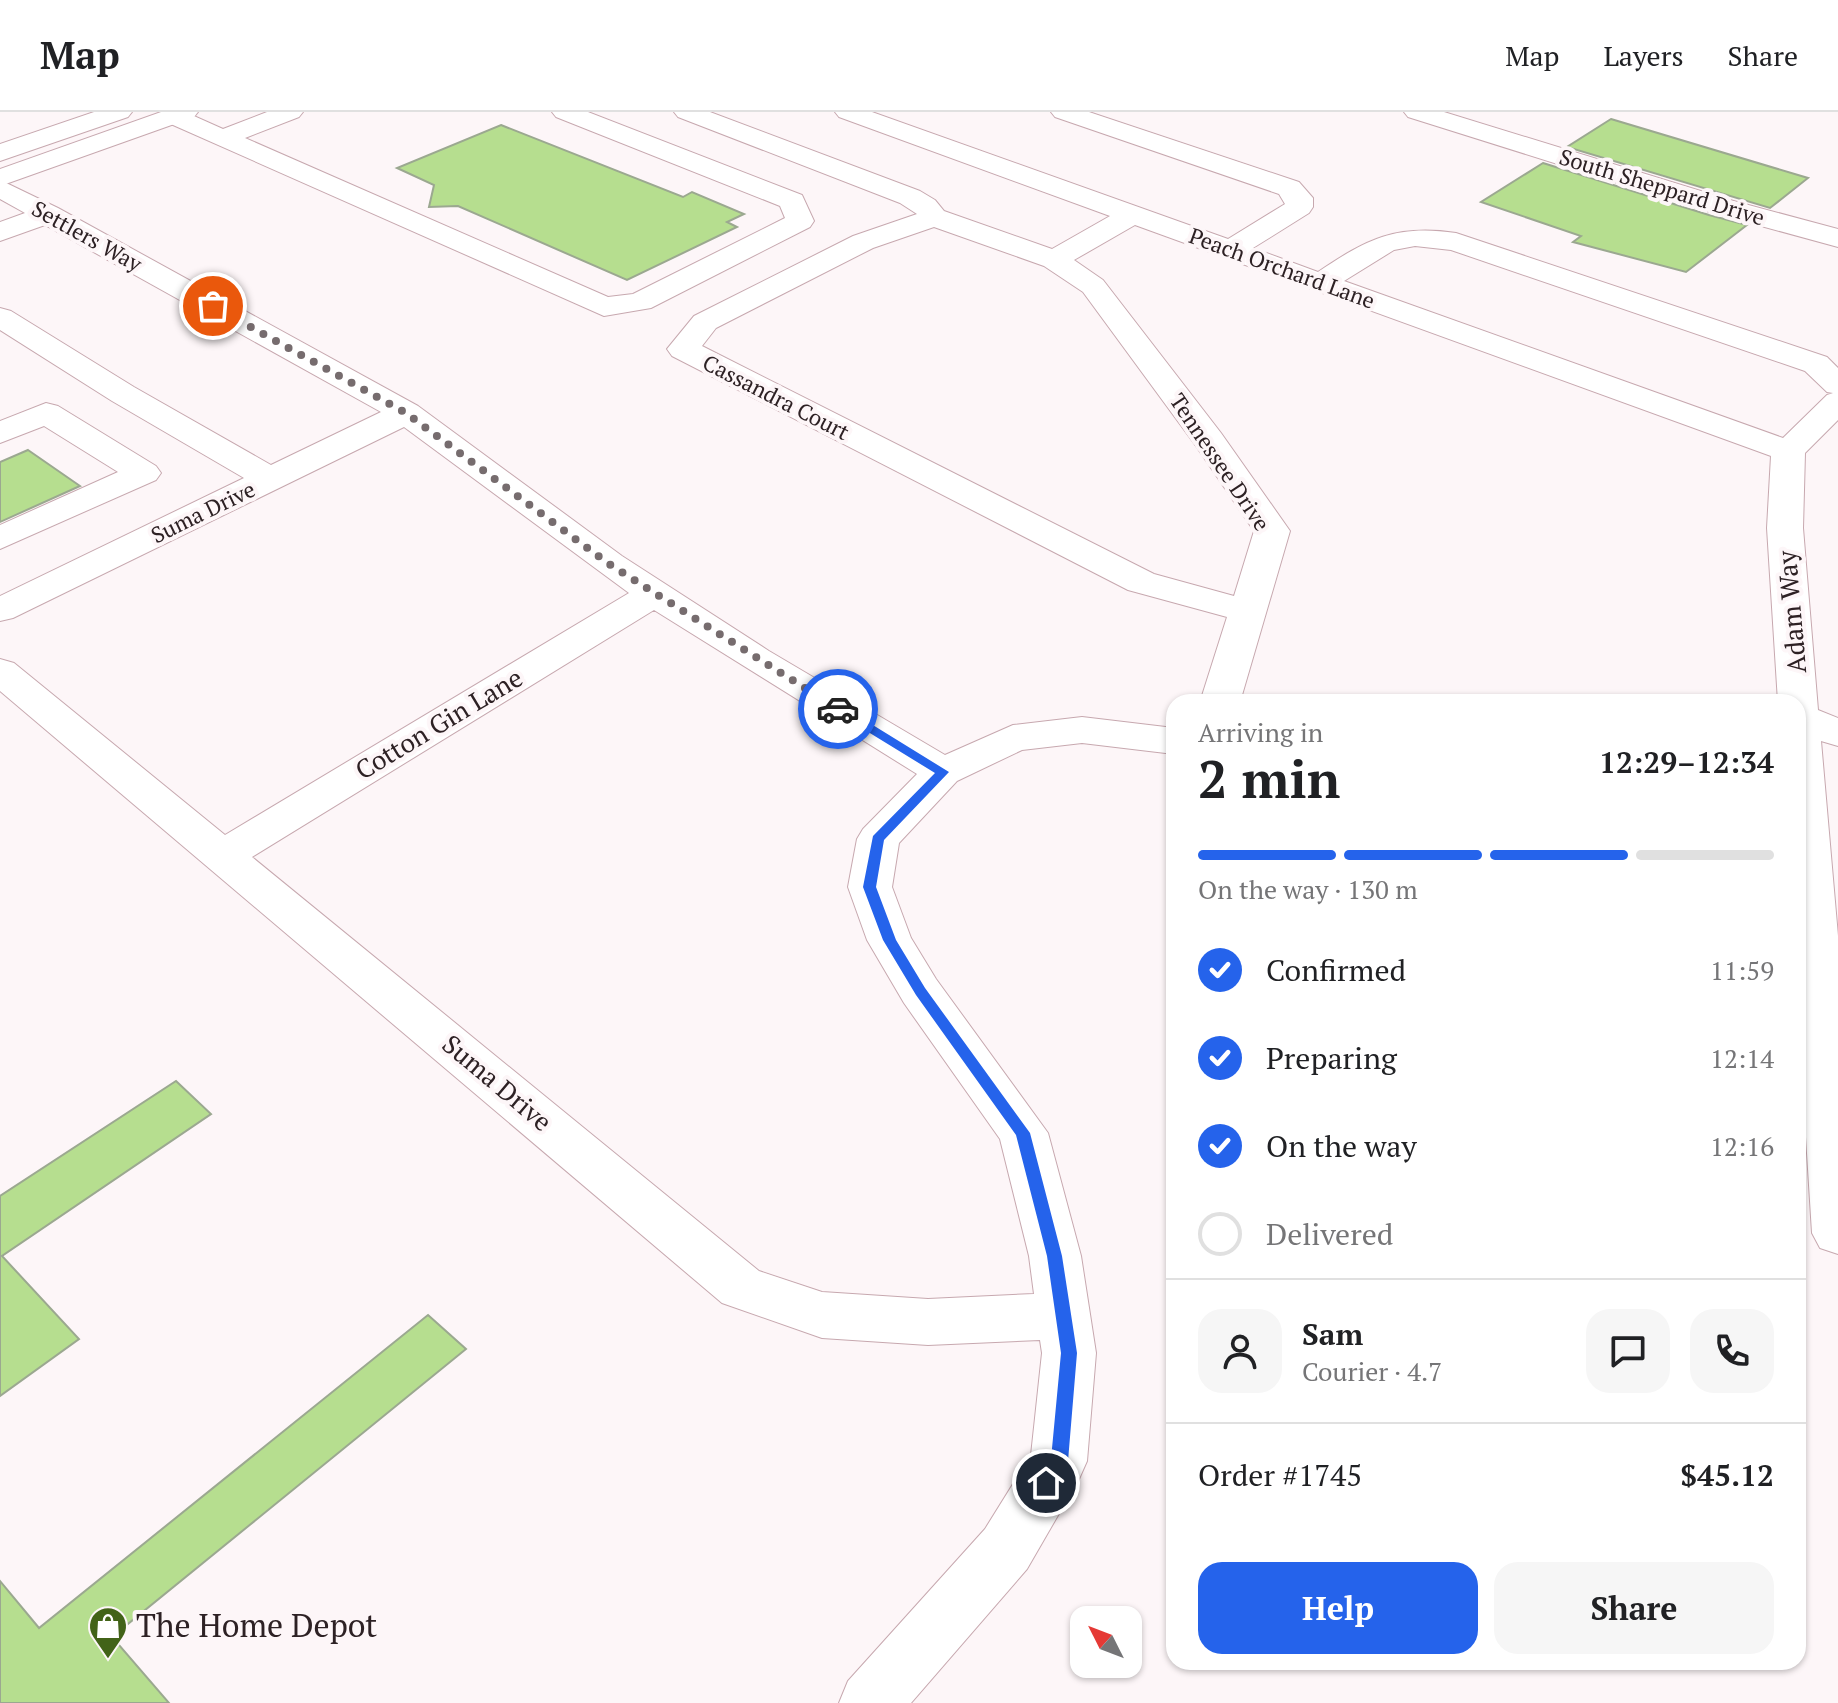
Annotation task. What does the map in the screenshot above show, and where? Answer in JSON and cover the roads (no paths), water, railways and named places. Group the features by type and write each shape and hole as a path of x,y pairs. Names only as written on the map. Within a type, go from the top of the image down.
{"main road":[{"path":"0,153 119,112"},
{"path":"222,138 290,112"},
{"path":"0,178 179,114 222,138 604,307 640,302 800,221 792,201 565,112"},
{"path":"687,112 910,197 925,206 934,217 1054,260 1133,215"},
{"name":"Peach Orchard Lane","path":"848,112 1788,451"},
{"path":"1064,112 1289,188 1299,198 1299,207 1230,250"},
{"name":"South Sheppard Drive","path":"1417,112 1720,206 1838,238"},
{"path":"1460,112 1486,132"},
{"name":"Settlers Way","path":"0,188 406,413 609,564 755,659 943,772"},
{"path":"0,232 48,214"},
{"name":"Cassandra Court","path":"934,217 863,242 705,322 683,349 1141,582 1248,611"},
{"path":"1321,283 1388,240 1430,237 1456,242 1816,364 1838,385"},
{"name":"Tennessee Drive","path":"1054,260 1093,286 1209,440 1272,531 1222,694"},
{"path":"0,317 123,394 270,479"},
{"path":"1788,451 1838,402"},
{"path":"0,433 46,413 144,473 0,538"},
{"name":"Suma Drive","path":"0,610 406,413"},
{"name":"Adam Way","path":"1788,451 1785,528 1798,694"},
{"name":"Cotton Gin Lane","path":"224,855 654,594"},
{"name":"Suma Drive","path":"0,671 741,1287 822,1315 928,1322 1063,1316"},
{"path":"1806,720 1838,733"},
{"path":"870,1703 1006,1549 1059,1461 1069,1353 1055,1256 1023,1133 920,991 889,940 870,887 878,839 943,772 1013,738 1082,730 1166,740"},
{"name":"Adam Way","path":"1806,892 1838,1233"}],"place":[{"name":"The Home Depot","path":"108,1660"}]}
